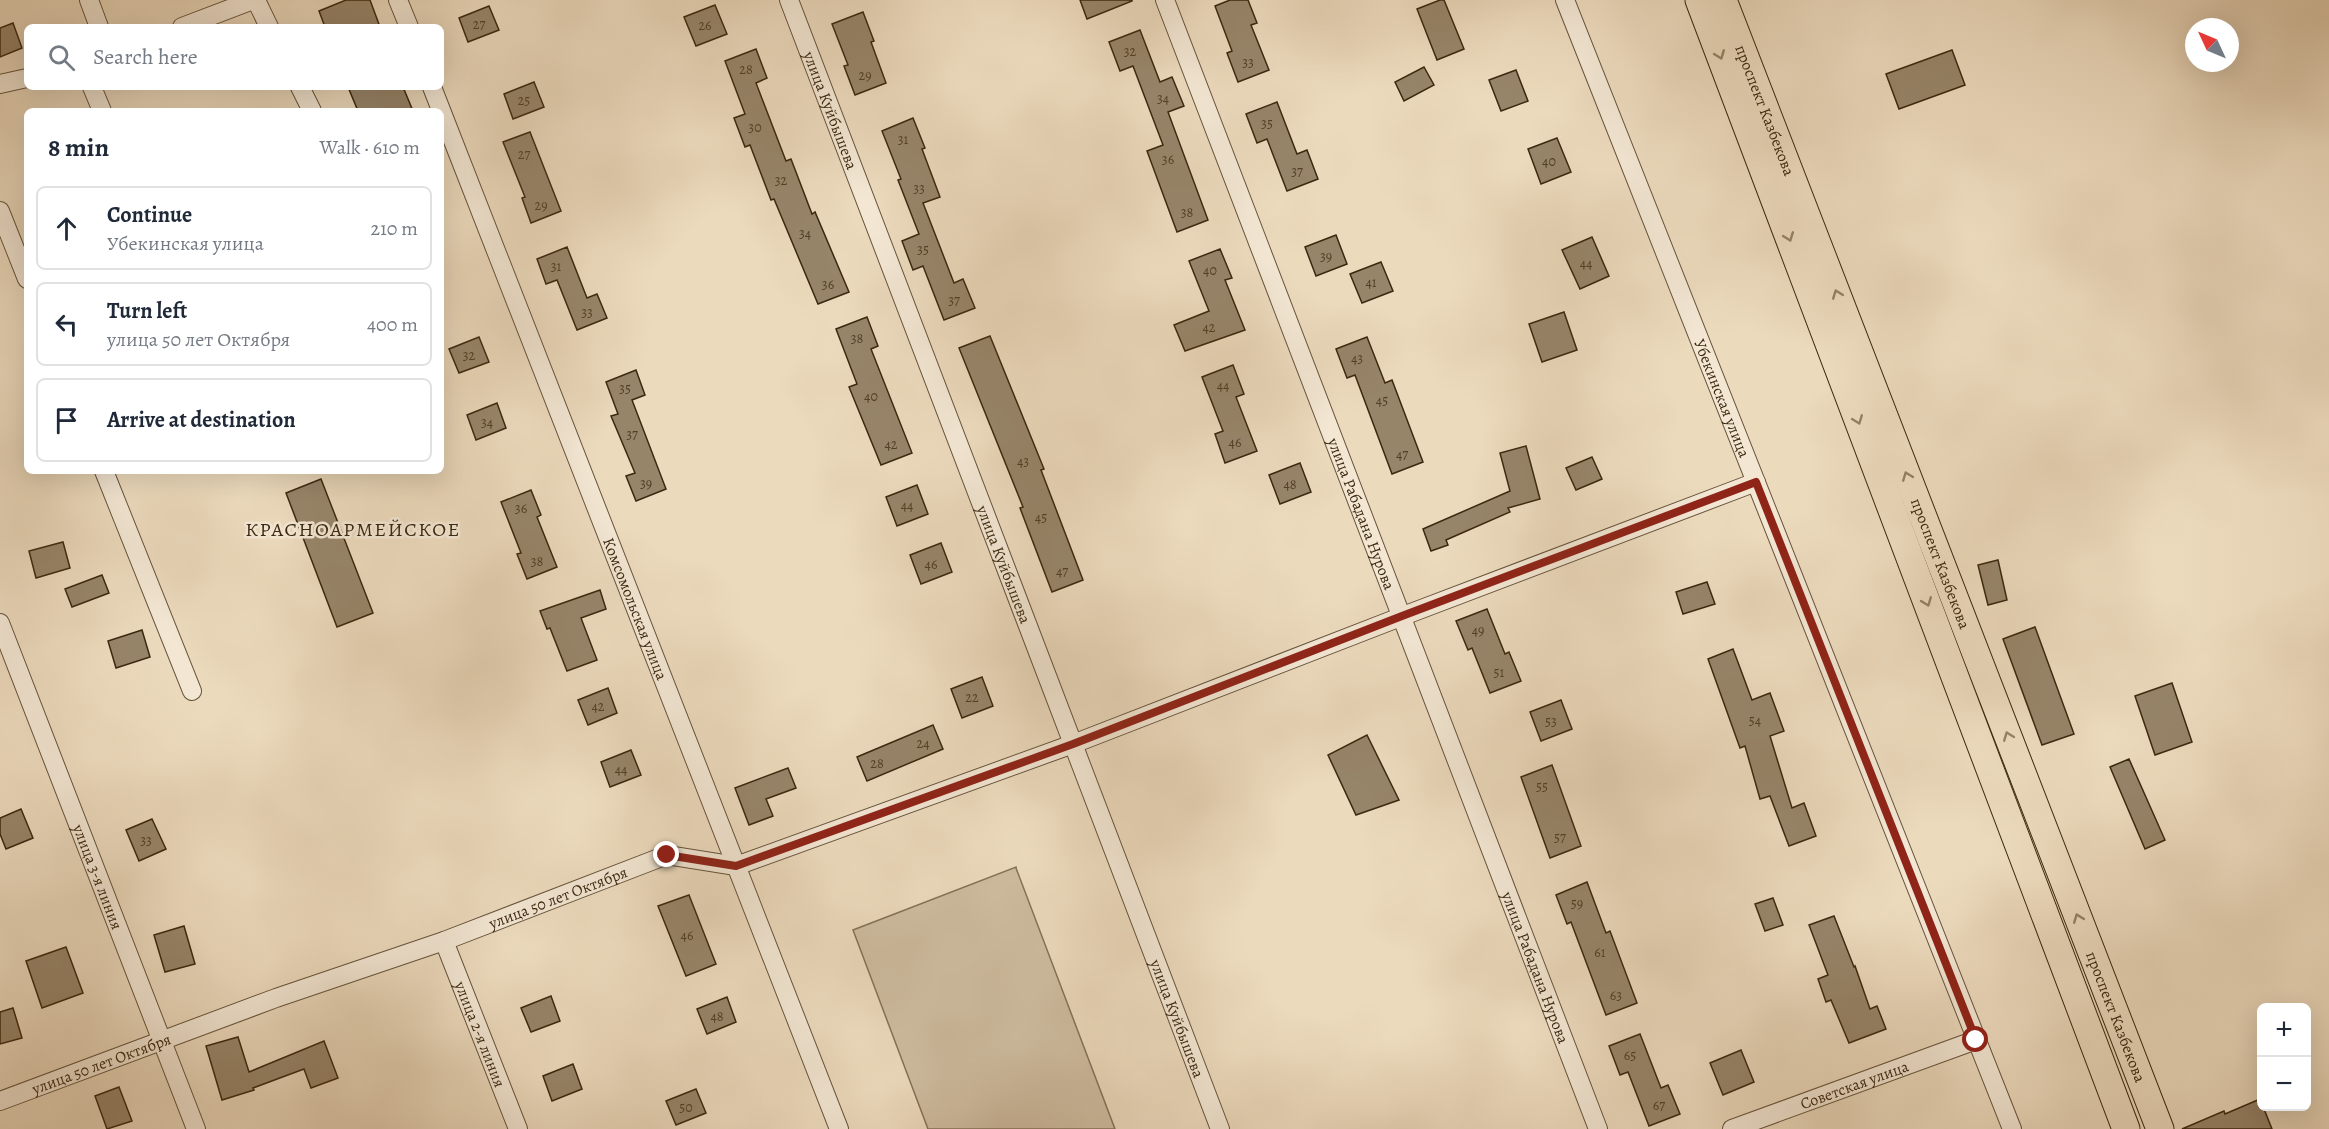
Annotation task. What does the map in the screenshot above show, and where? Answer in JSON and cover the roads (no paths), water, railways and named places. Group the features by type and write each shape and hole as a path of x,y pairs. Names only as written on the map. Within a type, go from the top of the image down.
{"highway":[{"name":"проспект Казбекова","path":"1700,0 2126,1129"},
{"name":"проспект Казбекова","path":"1723,0 2160,1129"}],"street":[{"path":"89,0 98,24"},
{"path":"190,24 254,0 267,24"},
{"name":"улица Куйбышева","path":"789,0 1220,1129"},
{"name":"улица Рабадана Нурова","path":"1166,0 1598,1129"},
{"name":"Убекинская улица","path":"1565,0 2012,1129"},
{"path":"406,2 409,24"},
{"path":"0,84 24,79"},
{"path":"93,90 101,108"},
{"path":"302,90 310,108"},
{"name":"Комсомольская улица","path":"433,90 440,108"},
{"name":"Комсомольская улица","path":"444,118 839,1129"},
{"path":"0,211 24,271"},
{"path":"105,474 192,691"},
{"name":"улица 50 лет Октября","path":"0,1101 276,998 444,941 667,855 736,866 1073,744 1756,482"},
{"name":"улица 3-я линия","path":"0,623 196,1129"},
{"name":"улица 2-я линия","path":"444,941 518,1129"},
{"name":"Советская улица","path":"1732,1129 1976,1040"}],"district":[{"name":"КРАСНОАРМЕЙСКОЕ","path":"353,529"}]}
